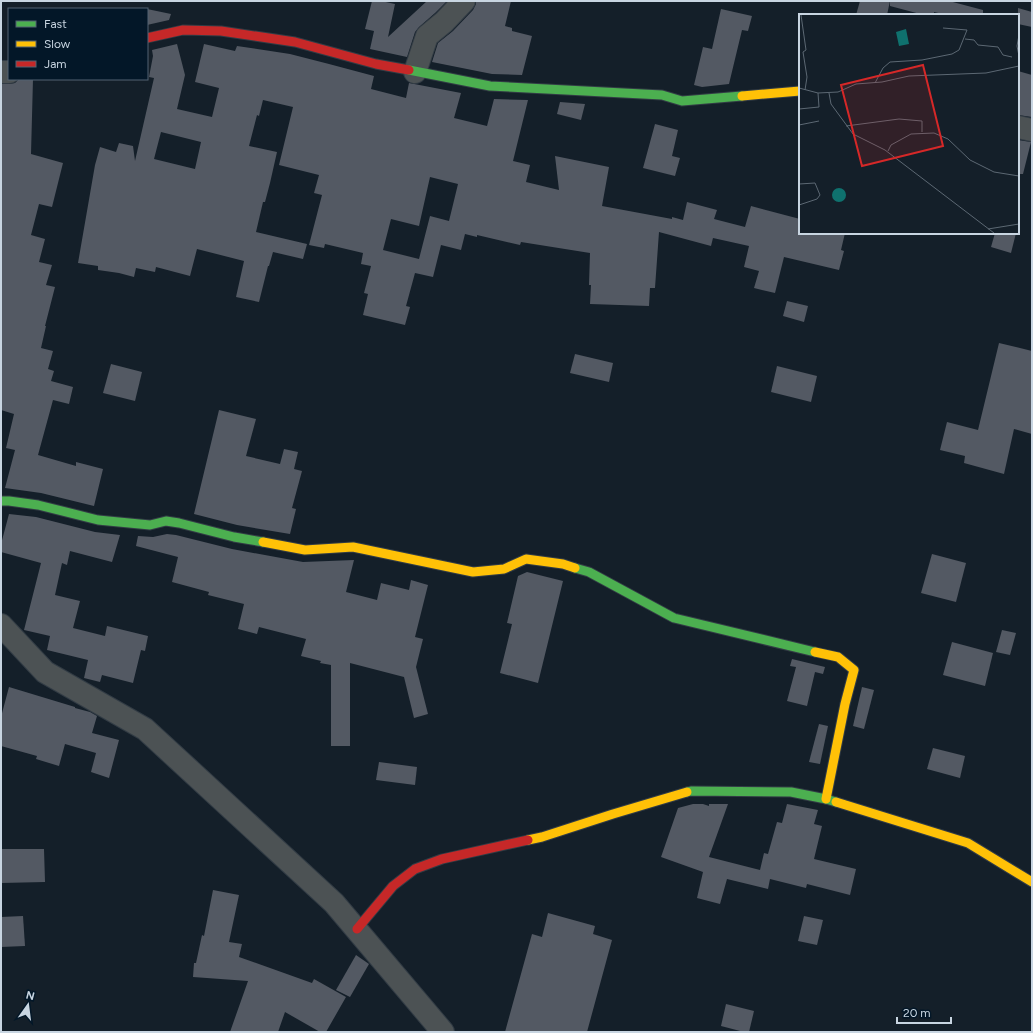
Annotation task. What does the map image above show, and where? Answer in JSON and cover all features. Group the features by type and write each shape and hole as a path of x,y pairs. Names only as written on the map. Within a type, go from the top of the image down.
{"street":[{"path":"414,72 427,36 444,22 464,1"},
{"path":"148,38 183,30 221,31 295,42 376,64 490,86 662,95 682,101 799,91"},
{"path":"1019,126 1032,130"},
{"path":"1,501 38,505 98,520 150,525 166,522 179,523 305,550 353,547 473,572 504,569 526,559 563,564 589,572 674,618 838,658 854,670 845,704 826,799"},
{"path":"1,625 45,672 145,729 334,903 443,1032"},
{"path":"357,929 393,886 415,869 442,859 542,837 691,790 790,792 826,799 968,843 1032,882"}],"building":[{"path":"372,1 395,4 388,37 427,1 447,1 415,32 407,57 370,49 374,31 365,29"},
{"path":"476,1 511,1 505,26 512,28 512,31 532,36 522,75 492,74 432,62 438,43 453,31 473,10"},
{"path":"860,1 890,1 887,14 856,14"},
{"path":"890,1 949,1 983,10 983,14 943,14 934,12 934,14 920,14 890,6"},
{"path":"1018,8 1032,12 1032,27 1019,24"},
{"path":"148,9 171,14 169,20 148,25"},
{"path":"721,9 752,16 748,31 742,30 729,84 702,87 694,85 703,47 712,49"},
{"path":"177,44 185,75 177,109 212,117 219,88 195,82 204,44 235,51 237,46 290,54 374,76 371,89 406,98 409,83 461,93 454,118 487,126 494,99 528,100 513,161 530,165 526,182 559,190 555,156 609,167 602,206 683,220 687,202 717,210 714,219 745,227 751,206 799,219 799,234 845,234 841,250 844,251 839,270 784,257 775,293 754,288 759,271 744,267 749,246 713,238 711,246 659,232 655,288 650,288 649,306 590,304 590,253 521,242 520,245 477,235 477,237 465,234 461,250 441,245 433,277 415,273 406,306 410,307 405,325 363,315 368,294 364,293 371,266 361,264 363,253 325,244 324,248 309,245 322,195 314,193 319,175 279,165 293,107 263,100 259,116 257,115 249,146 277,152 256,232 307,244 303,259 273,252 259,302 236,297 244,261 197,249 190,276 156,267 155,272 136,268 134,277 98,270 98,266 78,263 95,165 100,147 116,152 119,143 133,146 135,161 154,78 149,77 153,56 152,50","holes":["161,132 201,142 195,169 154,159","430,177 458,184 449,221 430,216 419,259 383,250 391,219 419,226"]},
{"path":"1019,71 1032,75 1032,117 1019,115"},
{"path":"18,80 33,80 31,154 63,163 52,207 39,204 31,235 45,239 39,262 52,265 46,285 55,287 41,348 53,351 48,369 54,371 51,381 73,387 69,404 53,400 38,455 76,466 76,462 103,469 94,506 41,493 5,488 15,450 6,448 14,414 1,410 1,84 15,83"},
{"path":"560,102 585,104 581,120 557,114"},
{"path":"655,124 678,130 672,156 680,158 675,176 643,168"},
{"path":"1019,140 1031,142 1023,174 1019,174"},
{"path":"995,234 1016,234 1011,253 991,247"},
{"path":"787,301 808,306 804,322 783,316"},
{"path":"999,343 1032,351 1032,434 1014,429 1004,474 964,463 965,456 940,450 947,422 978,430"},
{"path":"575,354 613,363 609,382 570,373"},
{"path":"111,364 142,372 135,401 103,393"},
{"path":"777,366 817,376 811,402 771,392"},
{"path":"219,410 256,419 246,456 280,464 284,449 298,452 294,469 302,471 292,508 296,509 290,534 237,525 194,514"},
{"path":"9,514 36,517 95,532 120,535 112,562 70,551 67,565 62,563 55,595 80,601 73,628 105,636 107,626 148,636 145,651 141,650 133,683 102,675 100,682 84,678 88,660 47,650 50,636 24,630 41,563 1,552 1,544"},
{"path":"167,534 232,549 303,562 354,560 346,592 377,600 381,583 409,590 411,580 428,585 415,637 423,639 416,667 428,714 414,718 404,677 350,663 350,746 331,746 331,665 320,663 321,661 301,656 306,639 259,627 257,634 238,629 244,604 208,595 209,592 172,582 178,557 136,546 138,536 153,537"},
{"path":"932,554 966,563 956,602 921,593"},
{"path":"527,572 563,581 538,683 500,673 512,624 507,623 518,576"},
{"path":"1002,630 1016,633 1010,655 996,652"},
{"path":"952,642 993,653 985,686 943,675"},
{"path":"792,659 825,667 823,674 815,672 807,706 787,701 796,667 790,666"},
{"path":"9,687 75,707 97,716 92,733 119,740 109,778 91,772 96,753 65,744 59,766 36,759 37,756 1,746 1,717"},
{"path":"862,687 874,690 864,729 853,726"},
{"path":"819,724 828,726 820,764 809,762"},
{"path":"933,748 965,756 960,778 927,769"},
{"path":"379,762 417,767 415,785 376,780"},
{"path":"693,804 703,804 709,806 709,804 728,804 709,857 760,870 764,853 768,854 777,822 782,823 787,804 818,810 814,824 822,826 814,859 856,869 850,895 807,884 806,888 770,879 768,889 727,879 720,904 697,898 703,872 661,857 678,808"},
{"path":"1,849 44,849 45,882 1,883"},
{"path":"213,890 239,895 229,942 242,944 239,957 312,983 314,979 346,997 326,1032 320,1032 285,1012 278,1032 230,1032 248,981 193,977 194,963 196,963 202,935 204,936"},
{"path":"548,913 595,926 593,934 612,940 587,1032 505,1032 532,934 542,937"},
{"path":"23,916 25,946 1,947 1,917"},
{"path":"804,916 823,920 817,945 798,941"},
{"path":"356,955 369,964 350,997 336,990"},
{"path":"726,1004 754,1011 749,1032 721,1026"}],"traffic: fast":[{"path":"409,70 490,86 662,95 682,101 742,96"},
{"path":"1,501 38,505 98,520 150,525 166,521 179,523 234,537 263,542"},
{"path":"575,568 589,572 674,618 815,652"},
{"path":"687,792 791,792 836,802"}],"traffic: slow":[{"path":"742,96 799,91"},
{"path":"263,542 305,550 353,547 473,572 504,569 526,559 563,564 575,568"},
{"path":"815,652 838,657 854,670 845,704 826,799"},
{"path":"528,840 687,792"},
{"path":"836,802 968,843 1032,882"}],"traffic: jam":[{"path":"148,38 183,30 221,31 295,42 376,64 409,70"},
{"path":"357,929 393,886 415,869 442,859 528,840"}]}
